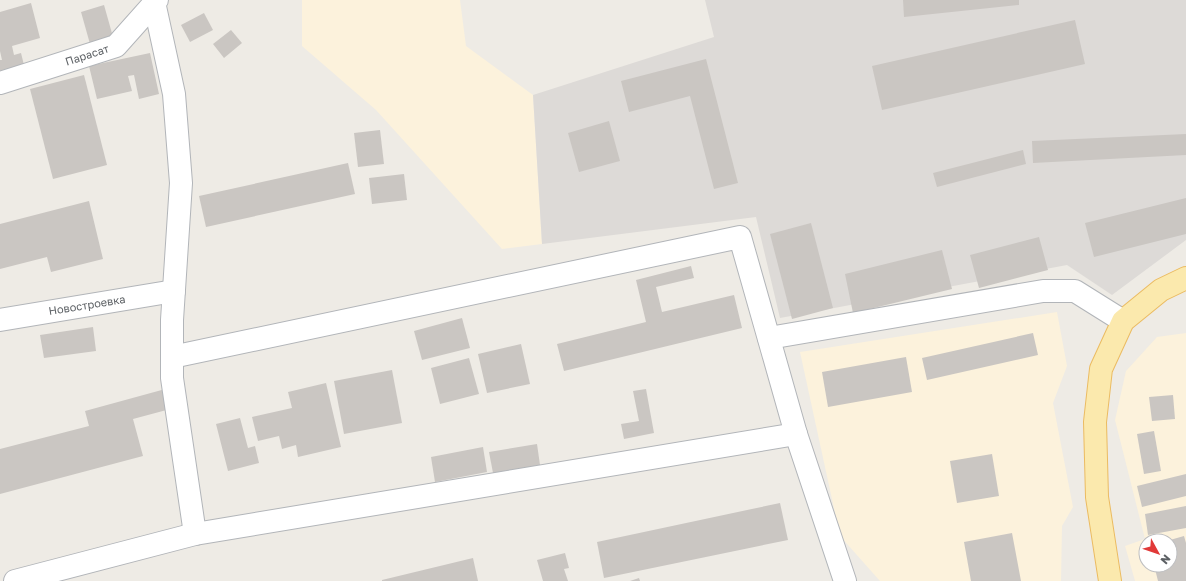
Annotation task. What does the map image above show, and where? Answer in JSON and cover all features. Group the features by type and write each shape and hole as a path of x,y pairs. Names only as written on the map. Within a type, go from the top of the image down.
{"main road":[{"path":"1110,581 1097,497 1095,422 1101,369 1123,321 1161,290 1186,278"}],"street":[{"name":"Парасат","path":"0,83 116,46 154,1"},
{"path":"154,1 174,94 182,183 174,291 172,378 195,534"},
{"path":"172,357 740,237 796,434 845,581"},
{"name":"Новостроевка","path":"0,320 174,291"},
{"path":"769,338 1043,291 1075,291 1123,321"},
{"path":"15,581 195,534 796,434"}],"shaded area":[{"path":"302,0 460,0 466,46 533,95 542,244 502,249 376,110 302,46"},
{"path":"705,0 1186,0 1186,240 1112,295 1067,265 780,318 756,217 542,244 533,95 714,37"},
{"path":"1057,312 1067,366 1053,403 1073,507 1062,526 1061,581 880,581 840,536 800,352"},
{"path":"1186,333 1186,581 1135,581 1125,546 1138,541 1138,573 1178,573 1178,533 1143,533 1115,420 1126,371 1157,337"}],"building":[{"path":"903,0 1019,0 1019,5 904,17"},
{"path":"31,3 40,38 12,46 14,55 21,53 24,65 0,71 0,60 2,60 0,51 0,12"},
{"path":"104,5 113,37 90,44 81,12"},
{"path":"204,13 213,30 190,42 181,25"},
{"path":"1075,20 1085,64 882,110 872,66"},
{"path":"231,30 242,43 224,58 213,44"},
{"path":"150,53 159,94 139,99 134,75 128,76 132,91 97,99 89,66"},
{"path":"706,59 738,183 714,189 690,96 629,112 621,81"},
{"path":"84,75 107,165 53,179 30,89"},
{"path":"609,121 620,161 579,172 568,133"},
{"path":"380,130 384,164 358,167 354,133"},
{"path":"1186,134 1186,155 1033,163 1032,141"},
{"path":"1023,150 1026,164 937,187 933,173"},
{"path":"348,163 355,194 206,227 199,196"},
{"path":"404,174 407,200 372,204 369,178"},
{"path":"1186,198 1186,234 1094,257 1085,223"},
{"path":"89,201 103,259 51,272 47,257 0,269 0,224"},
{"path":"811,223 833,308 792,319 770,234"},
{"path":"1039,237 1048,270 979,288 970,255"},
{"path":"942,250 952,289 853,313 845,274"},
{"path":"691,266 694,278 656,287 662,312 734,295 742,328 564,371 557,344 646,322 636,280"},
{"path":"462,318 470,348 422,360 414,331"},
{"path":"93,327 96,351 44,358 40,335"},
{"path":"1033,333 1038,355 927,380 922,358"},
{"path":"521,344 530,384 487,393 478,354"},
{"path":"906,357 912,392 828,407 822,372"},
{"path":"469,358 479,394 440,404 431,368"},
{"path":"392,370 402,423 344,434 334,381"},
{"path":"326,383 341,447 298,457 296,445 282,449 279,436 258,441 252,417 292,408 288,392"},
{"path":"169,388 174,408 133,419 143,456 0,494 0,449 89,426 85,411"},
{"path":"646,389 654,433 624,439 621,424 639,421 633,391"},
{"path":"1173,395 1175,419 1152,421 1149,397"},
{"path":"240,418 248,448 255,446 259,463 228,471 216,424"},
{"path":"1154,431 1161,471 1144,474 1137,434"},
{"path":"537,444 540,465 493,473 489,452"},
{"path":"483,447 487,472 435,482 431,457"},
{"path":"992,454 999,496 957,503 950,461"},
{"path":"1186,474 1186,496 1142,507 1137,486"},
{"path":"780,503 788,540 604,578 597,542"},
{"path":"1186,506 1186,528 1159,533 1148,533 1145,514"},
{"path":"1012,533 1021,581 971,581 964,542"},
{"path":"1184,536 1186,543 1186,581 1158,581 1156,573 1178,573 1178,538"},
{"path":"565,553 569,568 564,569 568,581 543,581 537,560"},
{"path":"473,558 478,581 382,581 382,580"},
{"path":"639,578 640,581 630,581"}]}
